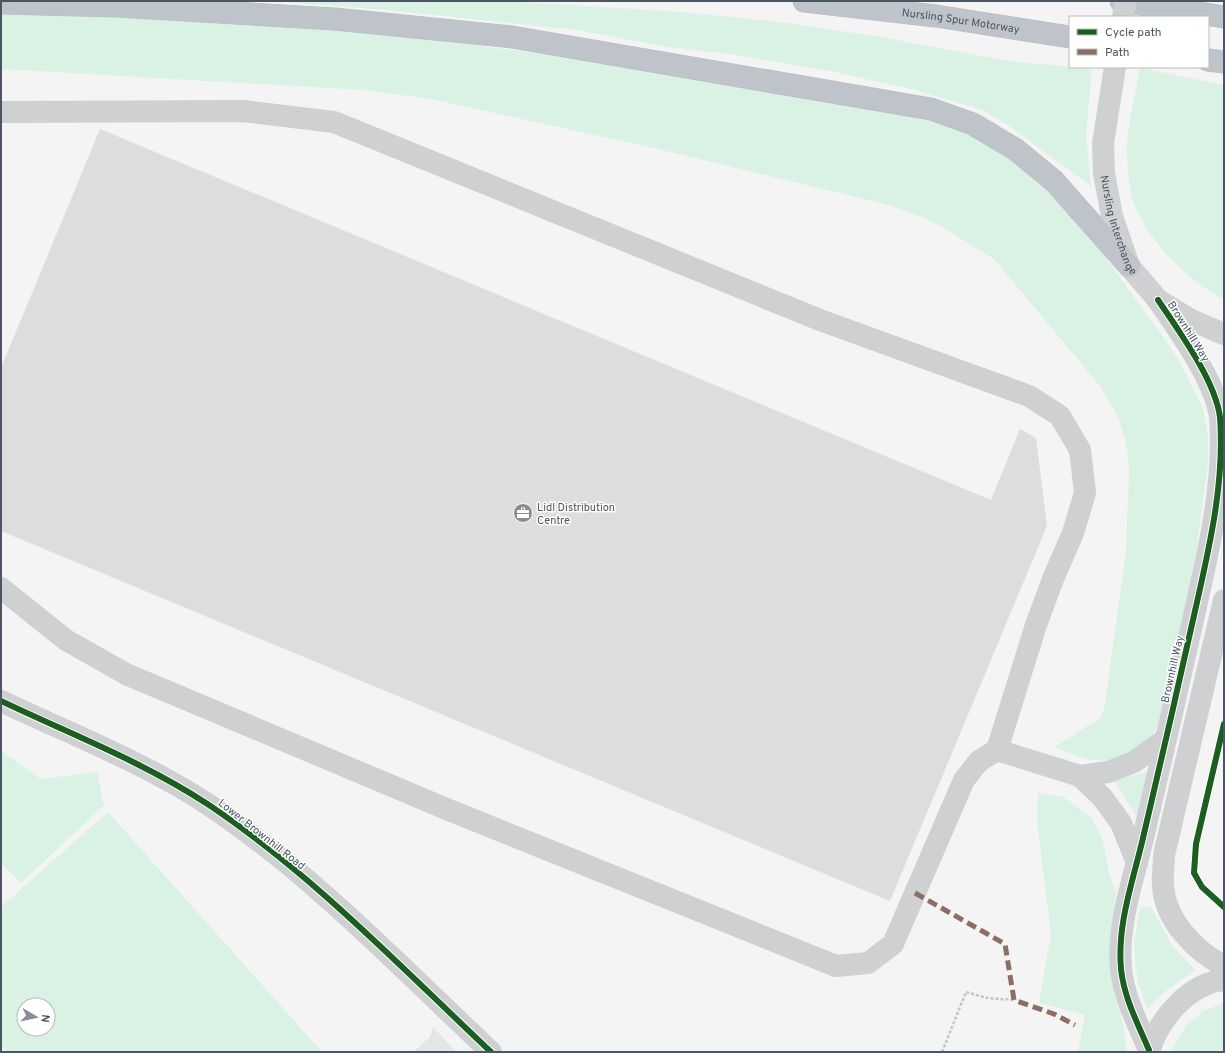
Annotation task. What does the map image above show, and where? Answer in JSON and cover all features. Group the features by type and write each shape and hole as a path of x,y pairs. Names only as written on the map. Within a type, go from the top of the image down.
{"highway":[{"name":"Nursling Spur Motorway","path":"804,1 936,16 1069,37"},
{"path":"1121,1 1224,17"},
{"path":"1,3 116,6 335,19 512,37 931,109 973,124 1015,149 1054,181 1129,266"},
{"path":"1209,60 1224,62"}],"street":[{"path":"1123,16 1126,1"},
{"name":"Nursling Interchange","path":"1115,68 1103,143 1104,174 1112,216 1129,266 1158,300 1191,320 1224,334"},
{"path":"1,112 243,111 334,122 820,320 1029,396 1060,416 1080,450 1085,493 1073,533 1053,579 1036,624 997,750 979,761 964,780 893,944 868,963 836,966 449,810 126,674 66,640 1,588"},
{"name":"Brownhill Way","path":"1149,1051 1125,992 1121,969 1124,916 1218,509 1222,458 1220,416 1209,383 1187,342 1158,300"},
{"path":"1224,600 1164,855 1163,887 1171,916 1195,946 1224,966"},
{"name":"Lower Brownhill Road","path":"1,701 142,767 208,805 288,864 381,946 491,1052"},
{"path":"997,750 1080,776 1108,772 1134,762 1166,739"},
{"path":"1080,776 1102,797 1121,823 1137,863"},
{"path":"1149,1051 1160,1026 1175,1005 1196,990 1224,980"}],"path":[{"path":"942,1052 966,992 987,998 1014,1000"}],"shaded area":[{"path":"433,1027 456,1052 413,1052 430,1037"}],"green space":[{"path":"270,1 504,1 683,12 787,23 881,37 1009,61 1069,67 1069,68 1092,69 1086,133 1091,186 1012,128 983,110 915,90 835,72 737,55 661,46 578,30 386,10"},
{"path":"1,9 304,27 387,35 562,56 917,114 977,136 1001,149 1064,201 1180,362 1202,406 1208,434 1208,464 1194,566 1160,720 1153,734 1144,744 1135,750 1114,759 1095,760 1085,758 1055,747 1100,718 1104,710 1126,551 1129,471 1127,447 1118,417 1100,386 994,259 932,221 892,206 658,149 431,99 364,90 1,69"},
{"path":"1140,68 1224,85 1224,300 1195,281 1169,257 1147,229 1132,198 1129,180 1127,146 1130,118"},
{"path":"1,751 41,779 97,772 104,805 21,883 1,863"},
{"path":"1149,771 1138,819 1114,781"},
{"path":"1038,793 1063,797 1092,818 1103,841 1108,868 1116,893 1110,947 1111,974 1114,994 1124,1028 1127,1052 1078,1052 1085,1015 1039,1003 1051,934 1037,821"},
{"path":"108,812 322,1052 7,1052 1,1046 1,907"},
{"path":"1151,907 1173,947 1195,970 1166,991 1147,1009 1137,979 1134,942 1140,908"},
{"path":"1224,1003 1224,1052 1171,1052 1185,1027 1203,1011"}],"building":[{"name":"Lidl Distribution Centre","path":"100,129 991,500 1020,429 1036,438 1047,526 890,901 1,531 1,368"}],"marked path":[{"path":"915,893 1005,944 1014,1000 1054,1014 1075,1025"}],"cycle path":[{"path":"1149,1050 1132,1011 1125,990 1121,969 1121,936 1127,903 1206,564 1218,491 1221,441 1220,417 1211,387 1195,356 1158,300"},
{"path":"1,701 159,775 209,805 247,832 284,861 355,922 491,1052"},
{"path":"1224,724 1196,844 1194,873 1202,887 1224,907"}],"place":[{"name":"Lidl Distribution Centre","path":"523,513"}]}
